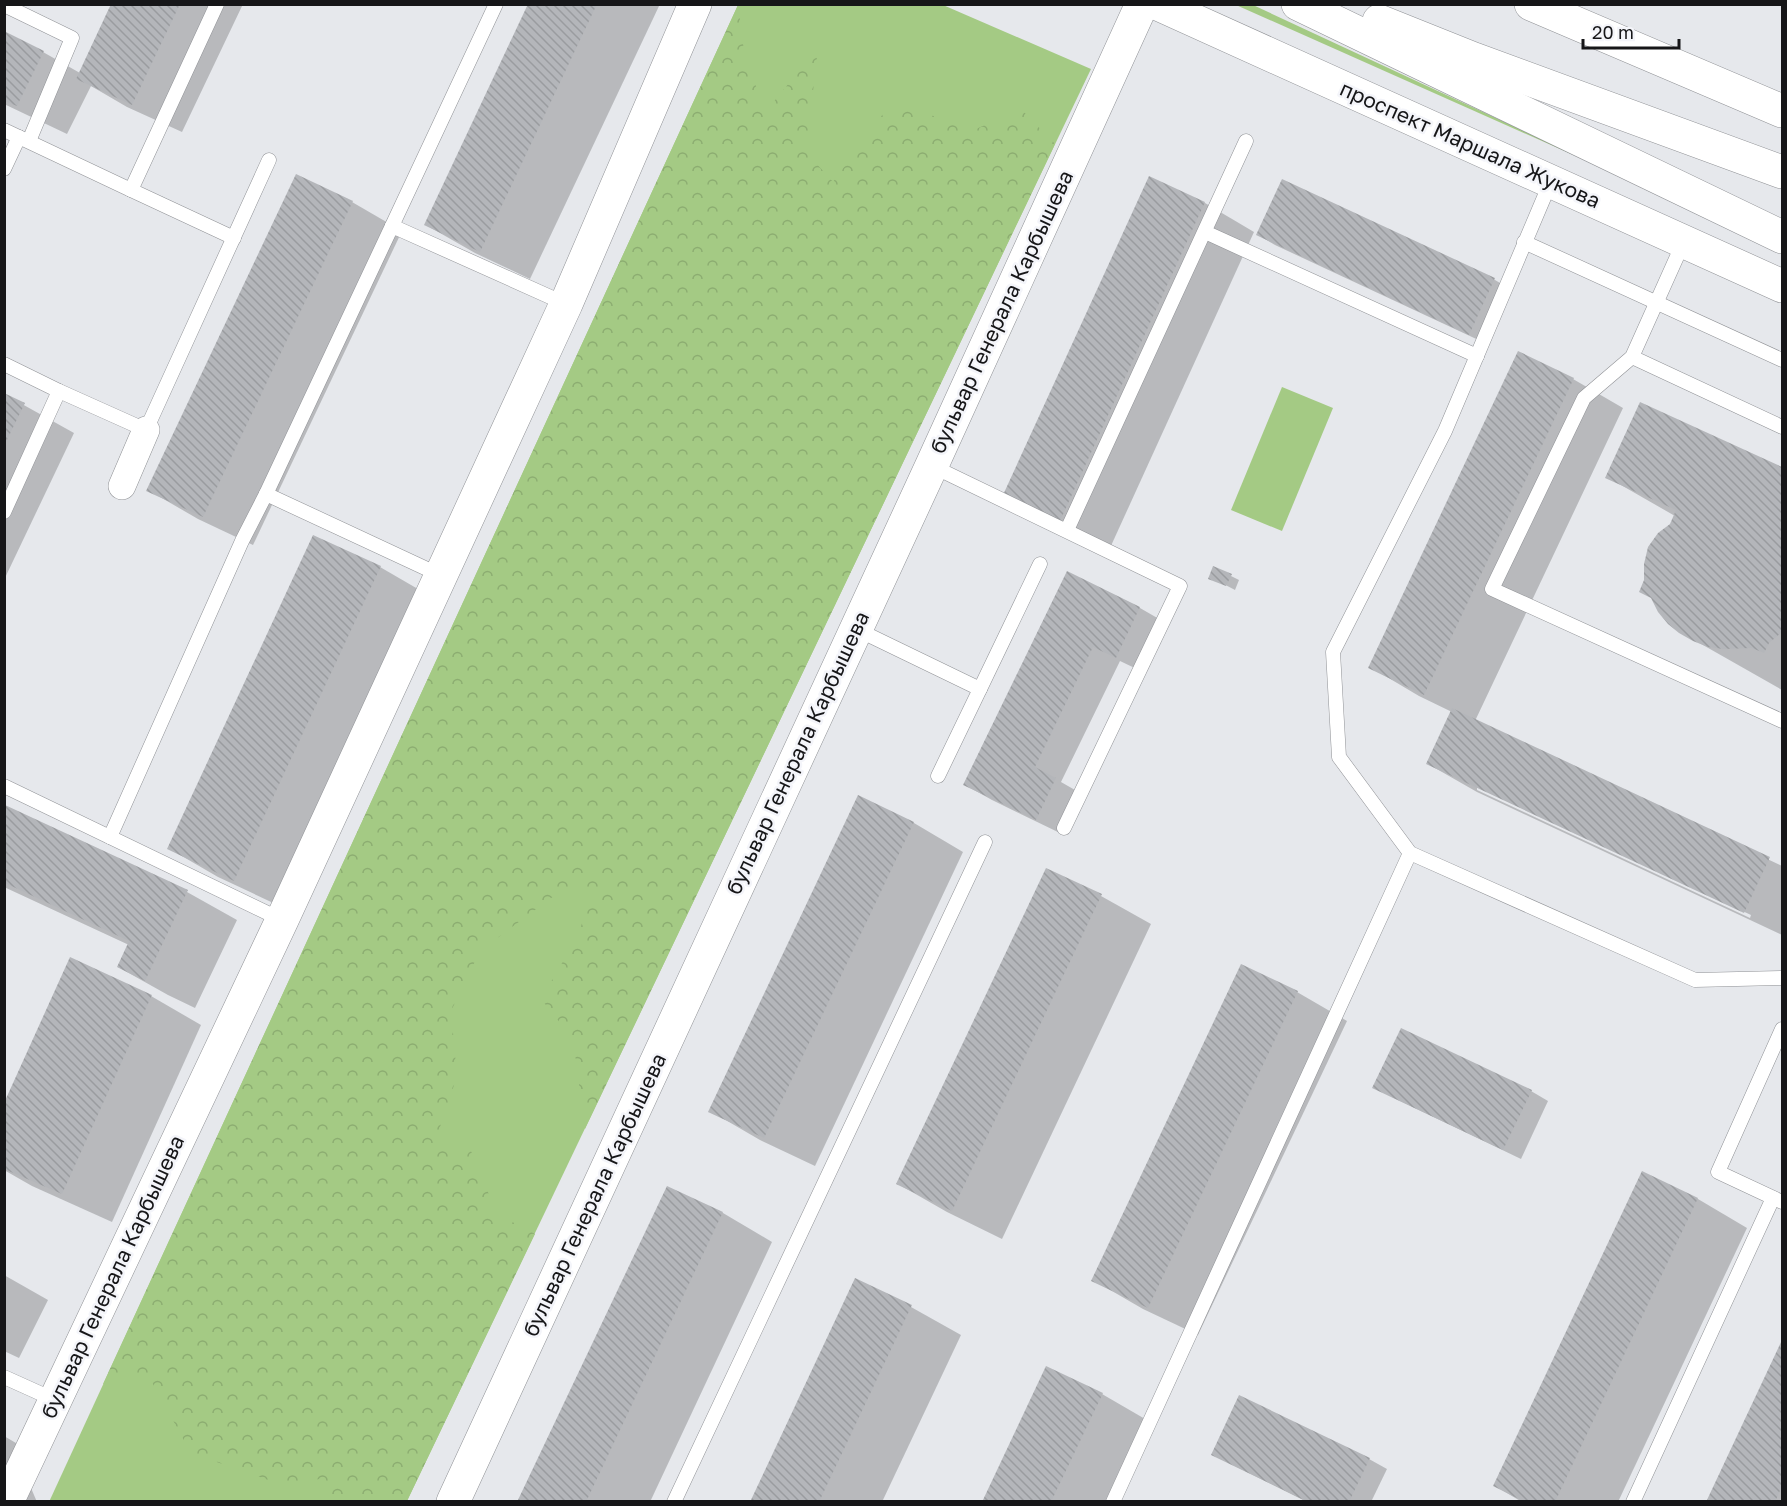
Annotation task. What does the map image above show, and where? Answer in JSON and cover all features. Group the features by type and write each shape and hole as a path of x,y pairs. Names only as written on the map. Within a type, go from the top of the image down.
{"street":[{"name":"бульвар Генерала Карбышева","path":"7,1502 282,920 566,304 695,4"},
{"name":"бульвар Генерала Карбышева","path":"453,1502 932,465 1142,4"},
{"name":"проспект Маршала Жукова","path":"1158,4 1782,286"},
{"path":"1298,4 1782,237"},
{"path":"1338,4 1474,59 1782,172"},
{"path":"1531,4 1782,111"},
{"path":"122,486 146,430"}],"lane":[{"path":"131,190 217,4"},
{"path":"110,837 242,541 496,4"},
{"path":"4,5 72,38 24,139 4,169"},
{"path":"4,130 234,238"},
{"path":"1067,530 1246,141"},
{"path":"4,364 146,430 269,160"},
{"path":"1551,181 1445,430 1333,652 1340,757 1410,853 1695,980 1782,978"},
{"path":"392,226 566,304"},
{"path":"1204,232 1476,357"},
{"path":"1684,241 1632,357 1584,398 1492,589 1782,721"},
{"path":"1524,242 1782,360"},
{"path":"1632,357 1782,427"},
{"path":"4,512 59,391"},
{"path":"932,465 1180,586 1064,828"},
{"path":"266,494 440,575"},
{"path":"938,776 1040,564"},
{"path":"856,629 980,689"},
{"path":"4,786 282,920"},
{"path":"674,1502 985,842"},
{"path":"1113,1502 1410,853"},
{"path":"1633,1502 1778,1200 1718,1172 1782,1029"},
{"path":"4,1377 55,1400"}],"green space":[{"path":"738,5 943,5 1091,69 407,1501 49,1502"},
{"path":"738,5 745,59 766,111 818,48 806,152 833,182 891,103 976,129 1021,109 1055,144 585,1129 573,1039 541,999 579,934 592,886 551,898 480,951 451,1011 457,1076 434,1145 471,1151 497,1214 535,1234 407,1501 333,1501 322,1478 291,1488 191,1453 148,1375 103,1384"},
{"path":"1236,5 1253,5 1623,177"},
{"path":"1282,387 1333,408 1282,531 1231,510"}],"building":[{"path":"111,4 180,4 132,105 76,79"},
{"path":"528,4 597,4 480,252 424,225"},
{"path":"4,31 44,51 17,106 4,101"},
{"path":"296,174 353,201 203,517 146,491"},
{"path":"1149,176 1205,202 1060,521 1003,495"},
{"path":"1282,179 1495,278 1469,335 1256,235"},
{"path":"1518,351 1574,378 1424,695 1368,668"},
{"path":"4,393 25,403 4,446"},
{"path":"1640,402 1782,467 1782,632 1769,643 1764,653 1752,648 1708,647 1693,641 1668,624 1658,612 1651,598 1639,592 1644,580 1644,564 1648,547 1658,533 1670,524 1676,510 1605,478"},
{"path":"313,535 381,566 234,881 167,849"},
{"path":"1213,566 1232,574 1226,586 1208,579"},
{"path":"1067,571 1140,607 1116,658 1093,647 1035,767 1056,778 1036,820 963,785"},
{"path":"1452,708 1770,857 1744,913 1426,764"},
{"path":"858,795 914,822 764,1138 708,1112"},
{"path":"5,805 188,890 145,981 117,967 129,941 5,883"},
{"path":"1046,868 1102,894 952,1211 896,1184"},
{"path":"70,957 152,995 62,1194 4,1169 4,1103"},
{"path":"1241,964 1298,991 1148,1308 1091,1281"},
{"path":"1401,1028 1532,1090 1503,1150 1372,1088"},
{"path":"1642,1171 1698,1198 1555,1502 1525,1502 1493,1486"},
{"path":"667,1186 723,1212 586,1502 517,1502"},
{"path":"855,1278 912,1305 819,1502 750,1502"},
{"path":"1782,1340 1782,1486 1775,1502 1706,1502"},
{"path":"1046,1366 1103,1393 1051,1502 982,1502"},
{"path":"1239,1395 1370,1458 1349,1502 1308,1502 1211,1455"}]}
